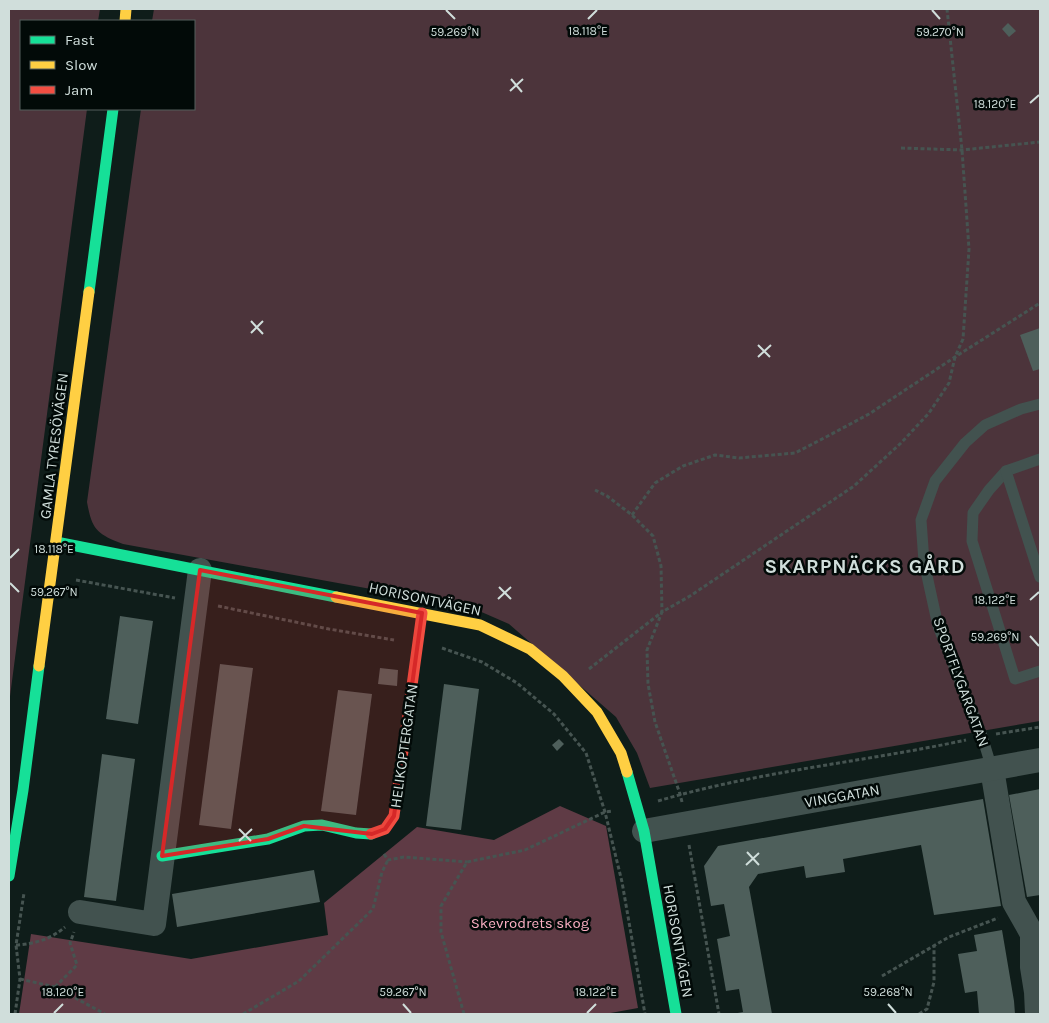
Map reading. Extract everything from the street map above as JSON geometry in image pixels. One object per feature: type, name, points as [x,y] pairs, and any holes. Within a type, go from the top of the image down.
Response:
[{"type":"street","name":"GAMLA TYRESÖVÄGEN","points":[[9,876],[16,789],[56,542],[113,110]]},
{"type":"street","name":"HORISONTVÄGEN","points":[[56,542],[480,625],[530,649],[570,684],[597,712],[621,753],[644,831],[676,1014]]},
{"type":"street","points":[[80,912],[154,924],[200,570]]},
{"type":"street","name":"HELIKOPTERGATAN","points":[[372,834],[385,829],[394,816],[422,613]]},
{"type":"street","name":"VINGGATAN","points":[[644,831],[1040,760]]},
{"type":"street","name":"SPORTFLYGARGATAN","points":[[992,769],[1014,902],[1032,934],[1032,967],[1037,1014]]},
{"type":"street","points":[[162,856],[268,839],[304,826],[322,825],[356,833],[372,834]]},
{"type":"lane","name":"SPORTFLYGARGATAN","points":[[992,769],[982,736],[938,626],[924,562],[921,520],[936,481],[965,442],[985,425],[1021,409],[1040,404]]},
{"type":"lane","points":[[1040,459],[1006,471],[989,490],[973,513],[972,541],[1015,679],[1040,671]]},
{"type":"lane","points":[[1006,471],[1040,577]]},
{"type":"path","points":[[570,684],[662,612],[690,596],[854,486],[929,413],[949,383],[955,357],[962,339],[969,249],[962,150],[947,9]]},
{"type":"path","points":[[901,148],[962,150],[1040,142]]},
{"type":"path","points":[[632,515],[655,483],[683,466],[715,455],[740,458],[796,452],[869,414],[1040,303]]},
{"type":"path","points":[[595,490],[607,496],[632,515],[653,536],[661,566],[662,612],[647,650],[648,684],[655,722],[680,794],[719,1014]]},
{"type":"path","points":[[388,860],[404,857],[467,862],[525,850],[605,812],[637,807],[680,794],[791,770],[1040,727]]},
{"type":"path","points":[[372,834],[388,860]]},
{"type":"path","points":[[243,1014],[299,981],[373,909],[382,872],[388,860]]},
{"type":"path","points":[[464,1014],[441,932],[441,906],[467,862]]},
{"type":"path","points":[[882,976],[949,937],[1000,918],[1014,902]]},
{"type":"path","points":[[16,945],[30,944],[55,936],[80,912]]},
{"type":"path","points":[[55,987],[77,965],[70,943],[80,912]]},
{"type":"path","points":[[919,1014],[927,1009],[934,982],[934,946]]},
{"type":"path","points":[[20,979],[55,987],[105,1014]]},
{"type":"highlighted area","points":[[200,570],[422,613],[394,816],[385,829],[372,834],[304,826],[268,839],[162,856]]},
{"type":"shaded area","points":[[9,9],[100,9],[98,20],[20,20],[20,110],[87,110],[9,704]]},
{"type":"shaded area","points":[[154,9],[1040,9],[1040,721],[650,788],[637,753],[616,717],[509,624],[470,607],[123,544],[102,534],[97,530],[91,519],[87,502],[141,110],[195,110],[195,20],[152,20]]},
{"type":"green space","name":"Skevrodrets skog","points":[[560,806],[606,826],[638,1008],[605,1014],[19,1014],[31,934],[191,959],[328,935],[324,903],[417,827],[494,840]]},
{"type":"building","points":[[1008,23],[1016,31],[1009,37],[1002,29]]},
{"type":"building","points":[[1040,328],[1040,369],[1033,371],[1020,335]]},
{"type":"building","points":[[120,616],[153,621],[138,724],[106,719]]},
{"type":"building","points":[[220,664],[253,668],[231,829],[199,825]]},
{"type":"building","points":[[380,668],[398,670],[397,686],[378,684]]},
{"type":"building","points":[[444,684],[479,689],[461,830],[426,826]]},
{"type":"building","points":[[338,690],[372,694],[356,815],[321,811]]},
{"type":"building","points":[[559,739],[564,744],[557,751],[552,745]]},
{"type":"building","points":[[102,754],[135,759],[116,901],[84,897]]},
{"type":"building","points":[[1040,789],[1040,895],[1027,897],[1009,795]]},
{"type":"building","points":[[983,799],[1001,906],[934,915],[921,845],[843,859],[845,872],[806,878],[804,866],[758,874],[749,887],[772,1014],[732,1014],[743,1012],[739,989],[726,991],[717,939],[730,936],[724,904],[711,906],[704,866],[718,846]]},
{"type":"building","points":[[314,870],[320,902],[177,927],[172,894]]},
{"type":"building","points":[[1002,930],[1015,1014],[979,1014],[977,991],[965,993],[958,954],[977,951],[974,935]]},
{"type":"traffic: fast","points":[[89,292],[113,110]]},
{"type":"traffic: fast","points":[[56,542],[336,597]]},
{"type":"traffic: fast","points":[[9,876],[23,790],[39,666]]},
{"type":"traffic: fast","points":[[627,772],[644,831],[676,1014]]},
{"type":"traffic: fast","points":[[162,856],[268,839],[304,826],[322,825],[356,833],[371,834]]},
{"type":"traffic: slow","points":[[125,20],[126,9]]},
{"type":"traffic: slow","points":[[39,666],[89,292]]},
{"type":"traffic: slow","points":[[336,597],[480,625],[530,649],[563,676],[597,712],[621,753],[627,772]]},
{"type":"traffic: jam","points":[[371,834],[385,829],[394,816],[422,613]]},
{"type":"district","name":"SKARPNÄCKS GÅRD","points":[[865,566]]}]
